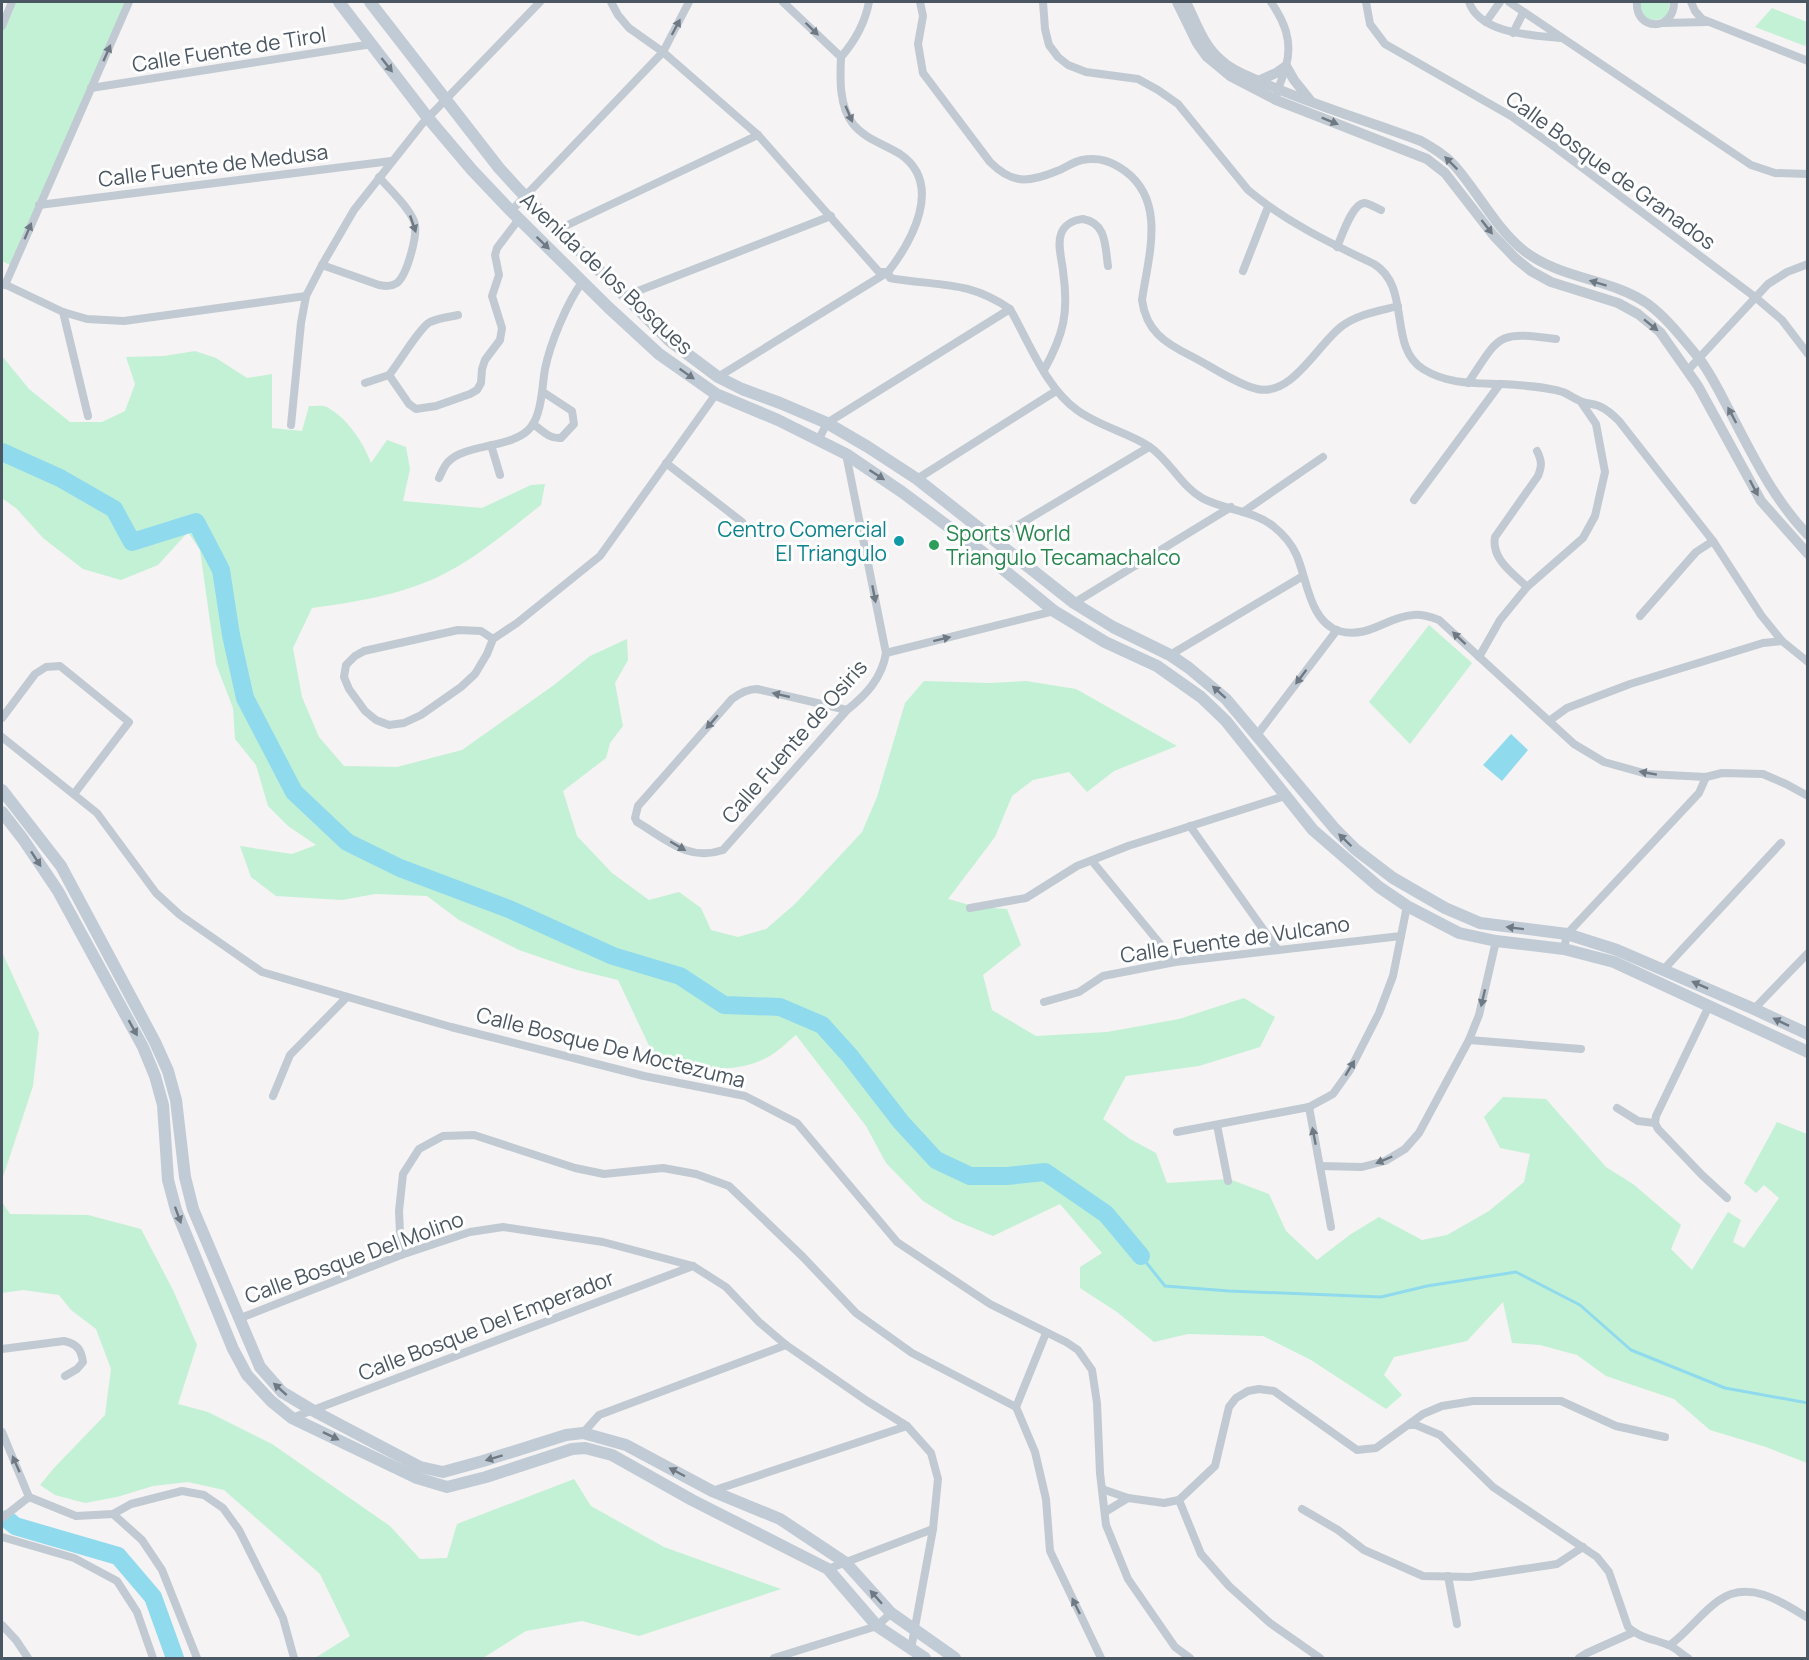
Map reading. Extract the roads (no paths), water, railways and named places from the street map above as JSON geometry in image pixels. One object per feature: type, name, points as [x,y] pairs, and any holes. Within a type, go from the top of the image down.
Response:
[{"type":"main road","name":"Avenida de los Bosques","points":[[339,2],[428,118],[472,170],[515,215],[659,354],[716,394],[819,439],[846,454],[981,550],[1054,611],[1105,642],[1157,666],[1202,697],[1226,721],[1313,830],[1379,887],[1407,906],[1459,933],[1496,941],[1564,949],[1614,962],[1808,1052]]},
{"type":"main road","name":"Avenida de los Bosques","points":[[370,2],[470,134],[524,196],[670,341],[718,377],[827,423],[917,479],[1074,603],[1113,627],[1170,655],[1205,680],[1226,699],[1335,829],[1355,849],[1393,878],[1445,908],[1472,920],[1497,926],[1567,934],[1593,941],[1664,969],[1808,1034]]},
{"type":"main road","points":[[2,790],[61,866],[155,1042],[168,1071],[176,1100],[185,1177],[193,1209],[260,1367],[282,1392],[420,1467],[442,1472],[566,1435],[583,1433],[626,1445],[712,1491],[780,1519],[846,1563],[891,1614],[955,1659]]},
{"type":"main road","points":[[2,812],[58,891],[143,1047],[155,1076],[163,1105],[168,1180],[176,1210],[233,1349],[247,1375],[271,1401],[292,1418],[417,1478],[447,1487],[572,1449],[585,1448],[612,1455],[692,1500],[828,1569],[877,1626],[925,1659]]},
{"type":"street","points":[[2,26],[12,2]]},
{"type":"street","points":[[129,2],[3,284],[63,312],[87,319],[124,321],[306,296]]},
{"type":"street","points":[[291,425],[301,323],[306,296],[354,210],[391,161],[428,118],[540,2]]},
{"type":"street","points":[[611,2],[629,28],[663,52],[758,135],[875,268],[879,272],[888,272]]},
{"type":"street","points":[[389,375],[409,404],[416,409],[436,406],[477,390],[482,383],[482,369],[485,360],[500,340],[502,328],[492,296],[499,275],[496,248],[524,196],[663,52],[690,2]]},
{"type":"street","points":[[783,2],[841,57]]},
{"type":"street","points":[[718,377],[888,272],[914,230],[921,207],[921,184],[915,170],[904,158],[863,134],[849,118],[841,91],[841,57],[856,37],[869,2]]},
{"type":"street","points":[[920,2],[923,16],[918,44],[923,73],[990,162],[1002,174],[1018,180],[1036,178],[1079,160],[1098,158],[1115,164],[1132,176],[1145,194],[1151,210],[1152,233],[1142,300],[1143,309],[1150,327],[1165,342],[1251,388],[1268,390],[1289,381],[1342,326],[1356,318],[1398,306]]},
{"type":"street","points":[[1043,2],[1049,45],[1068,65],[1086,72],[1138,79],[1158,90],[1178,104],[1248,190],[1268,207],[1289,221],[1383,270],[1394,289],[1407,350],[1420,367],[1440,378],[1563,393],[1581,402],[1600,406],[1619,421],[1713,541],[1761,615],[1782,641],[1808,662]]},
{"type":"street","points":[[1177,2],[1197,43],[1207,57],[1230,76],[1427,159],[1445,173],[1494,236],[1531,271],[1551,282],[1618,303],[1638,314],[1660,332],[1712,408],[1761,501],[1808,554]]},
{"type":"street","points":[[1186,2],[1202,35],[1221,61],[1258,81],[1277,95],[1312,102],[1421,141],[1437,150],[1453,164],[1502,228],[1522,249],[1556,270],[1616,289],[1647,303],[1671,325],[1699,359],[1775,494],[1796,523],[1808,535]]},
{"type":"street","points":[[1270,2],[1280,16],[1289,48],[1277,95]]},
{"type":"street","name":"Calle Bosque de Granados","points":[[1366,2],[1370,24],[1384,44],[1535,133],[1755,297],[1782,320],[1808,354]]},
{"type":"street","points":[[1469,2],[1472,11],[1486,22],[1513,33],[1564,39]]},
{"type":"street","points":[[1486,22],[1500,2]]},
{"type":"street","points":[[1509,2],[1751,165],[1775,173],[1808,174]]},
{"type":"street","points":[[1637,2],[1636,9],[1646,22],[1654,24],[1707,22]]},
{"type":"street","points":[[1663,23],[1674,11],[1674,2],[1682,2]]},
{"type":"street","points":[[1691,2],[1698,16],[1707,22],[1808,61]]},
{"type":"street","points":[[1513,33],[1523,13]]},
{"type":"street","name":"Calle Fuente de Tirol","points":[[91,88],[372,44]]},
{"type":"street","points":[[1258,81],[1276,74],[1286,66]]},
{"type":"street","points":[[1286,66],[1302,92],[1312,102]]},
{"type":"street","points":[[559,229],[758,135]]},
{"type":"street","name":"Calle Fuente de Medusa","points":[[39,205],[391,161]]},
{"type":"street","points":[[322,265],[379,285],[396,284],[402,277],[415,241],[417,232],[415,222],[379,177]]},
{"type":"street","points":[[1337,246],[1353,210],[1358,205],[1367,203],[1381,210]]},
{"type":"street","points":[[1243,272],[1268,207]]},
{"type":"street","points":[[625,296],[831,216]]},
{"type":"street","points":[[1044,370],[1057,347],[1063,327],[1066,303],[1059,241],[1067,225],[1083,219],[1097,225],[1103,234],[1108,266]]},
{"type":"street","points":[[1688,370],[1768,284],[1787,272],[1808,264]]},
{"type":"street","points":[[888,272],[890,278],[953,285],[975,290],[1010,309],[1056,391],[1077,410],[1104,426],[1149,447],[1167,460],[1192,492],[1204,499],[1232,507],[1271,525],[1286,537],[1296,555],[1312,603],[1325,622],[1337,630],[1356,633],[1372,630],[1411,615],[1424,615],[1439,620],[1574,744],[1604,762],[1647,774],[1706,777],[1722,773],[1763,774],[1808,796]]},
{"type":"street","points":[[439,478],[446,463],[454,456],[517,437],[533,424],[543,392],[549,354],[571,300],[583,281]]},
{"type":"street","points":[[819,439],[827,423],[1010,309]]},
{"type":"street","points":[[63,312],[88,416]]},
{"type":"street","points":[[365,383],[389,375],[428,323],[458,315]]},
{"type":"street","points":[[1468,383],[1499,340],[1510,335],[1522,334],[1556,339]]},
{"type":"street","points":[[1414,500],[1500,384]]},
{"type":"street","points":[[917,479],[1056,391]]},
{"type":"street","points":[[533,424],[551,438],[561,438],[574,424],[572,411],[543,392]]},
{"type":"street","points":[[493,639],[482,631],[458,630],[364,651],[346,665],[344,677],[364,711],[376,720],[389,725],[404,723],[443,700],[475,674],[493,639],[526,616],[600,556],[716,394]]},
{"type":"street","points":[[1479,657],[1500,621],[1527,587],[1583,538],[1595,516],[1605,472],[1596,424],[1581,402]]},
{"type":"street","points":[[491,445],[500,475]]},
{"type":"street","points":[[995,539],[1149,447]]},
{"type":"street","points":[[1527,587],[1502,562],[1493,546],[1495,537],[1538,476],[1541,460],[1537,451]]},
{"type":"street","name":"Calle Fuente de Osiris","points":[[846,454],[886,653],[884,666],[860,700],[847,710],[723,850],[703,855],[690,853],[637,822],[634,818],[638,806],[732,699],[748,689],[757,689],[847,710]]},
{"type":"street","points":[[1243,512],[1323,457]]},
{"type":"street","points":[[666,463],[742,522]]},
{"type":"street","points":[[1074,603],[1232,507]]},
{"type":"street","points":[[1640,616],[1696,552],[1713,541]]},
{"type":"street","points":[[1170,655],[1302,576]]},
{"type":"street","points":[[886,653],[1054,611]]},
{"type":"street","points":[[1257,735],[1337,630]]},
{"type":"street","points":[[1549,721],[1567,708],[1630,684],[1763,643],[1782,641]]},
{"type":"street","points":[[2,718],[35,674],[46,667],[60,666],[129,722],[74,795]]},
{"type":"street","name":"Calle Bosque De Moctezuma","points":[[2,737],[97,813],[156,893],[189,923],[262,972],[451,1027],[644,1076],[745,1096],[796,1123],[897,1242],[990,1304],[1078,1350],[1092,1370],[1097,1403],[1106,1525],[1128,1579],[1175,1647],[1190,1659]]},
{"type":"street","points":[[1564,949],[1567,934],[1699,793],[1706,777]]},
{"type":"street","points":[[970,908],[1026,898],[1077,866],[1128,846],[1285,796]]},
{"type":"street","points":[[1190,826],[1278,950]]},
{"type":"street","points":[[1664,969],[1781,843]]},
{"type":"street","points":[[1092,861],[1175,962]]},
{"type":"street","points":[[1177,1132],[1309,1107],[1332,1094],[1350,1070],[1379,1013],[1394,976],[1407,906]]},
{"type":"street","name":"Calle Fuente de Vulcano","points":[[1044,1002],[1079,992],[1103,976],[1175,962],[1401,936]]},
{"type":"street","points":[[1320,1166],[1362,1167],[1385,1161],[1405,1149],[1419,1133],[1469,1040],[1479,1015],[1496,941]]},
{"type":"street","points":[[1754,1009],[1808,953]]},
{"type":"street","points":[[273,1096],[290,1055],[347,997]]},
{"type":"street","points":[[1655,1124],[1656,1116],[1709,1006]]},
{"type":"street","points":[[1469,1040],[1581,1049]]},
{"type":"street","points":[[1309,1107],[1331,1227]]},
{"type":"street","points":[[1617,1108],[1638,1120],[1655,1124],[1701,1175],[1726,1198]]},
{"type":"street","points":[[1217,1125],[1228,1181]]},
{"type":"street","points":[[401,1255],[399,1210],[403,1174],[419,1149],[443,1136],[474,1135],[575,1168],[604,1174],[663,1168],[696,1174],[729,1186],[803,1257],[856,1313],[912,1353],[1016,1407],[1035,1452],[1046,1499],[1050,1551],[1101,1659]]},
{"type":"street","name":"Calle Bosque Del Molino","points":[[238,1319],[401,1255],[470,1232],[503,1227],[603,1242],[693,1266],[726,1287],[759,1322],[786,1345],[907,1426],[932,1453],[938,1479],[933,1529],[911,1649]]},
{"type":"street","name":"Calle Bosque Del Emperador","points":[[292,1418],[693,1266]]},
{"type":"street","points":[[1016,1407],[1046,1333]]},
{"type":"street","points":[[2,1349],[64,1341],[74,1344],[81,1351],[83,1362],[66,1376]]},
{"type":"street","points":[[583,1433],[599,1415],[786,1345]]},
{"type":"street","points":[[1102,1489],[1128,1498],[1164,1503],[1179,1500],[1215,1466],[1228,1407],[1236,1398],[1248,1391],[1259,1389],[1274,1391],[1357,1450],[1376,1448],[1423,1414],[1442,1406],[1473,1401],[1561,1401],[1616,1426],[1665,1437]]},
{"type":"street","points":[[1409,1425],[1416,1425],[1440,1435],[1493,1487],[1597,1557],[1609,1572],[1628,1627],[1634,1632],[1670,1645],[1688,1659]]},
{"type":"street","points":[[712,1491],[907,1426]]},
{"type":"street","points":[[2,1432],[29,1497],[76,1516],[113,1514],[131,1504],[182,1491],[204,1495],[223,1508],[239,1530],[283,1618],[294,1659]]},
{"type":"street","points":[[2,1518],[29,1497]]},
{"type":"street","points":[[1105,1512],[1128,1498]]},
{"type":"street","points":[[1179,1500],[1201,1554],[1222,1578],[1270,1623],[1320,1659]]},
{"type":"street","points":[[1302,1509],[1338,1530],[1364,1550],[1423,1576],[1470,1577],[1557,1564],[1583,1547]]},
{"type":"street","points":[[113,1514],[142,1540],[162,1570],[194,1646],[197,1659]]},
{"type":"street","points":[[828,1569],[933,1529]]},
{"type":"street","points":[[2,1537],[74,1558],[117,1581],[137,1612],[153,1659]]},
{"type":"street","points":[[1448,1576],[1456,1624]]},
{"type":"street","points":[[1670,1645],[1685,1634],[1718,1601],[1737,1591],[1760,1592],[1808,1618]]},
{"type":"street","points":[[774,1659],[877,1626],[891,1614]]},
{"type":"street","points":[[2,1625],[16,1640],[28,1659]]},
{"type":"street","points":[[1579,1659],[1587,1653],[1634,1632]]},
{"type":"water","points":[[1511,734],[1528,750],[1502,781],[1483,765]]},
{"type":"waterway","points":[[2,452],[60,478],[114,509],[132,542],[196,522],[221,570],[231,635],[245,698],[294,792],[347,842],[400,868],[509,909],[613,956],[680,976],[724,1005],[780,1007],[822,1025],[850,1056],[901,1122],[936,1160],[970,1176],[1007,1176],[1045,1172],[1106,1214],[1141,1256]]},
{"type":"waterway","points":[[1141,1256],[1165,1286],[1229,1291],[1381,1297],[1427,1286],[1516,1272],[1580,1305],[1631,1350],[1725,1388],[1808,1403]]},
{"type":"waterway","points":[[7,1519],[15,1526],[118,1556],[153,1597],[175,1658]]},
{"type":"place","name":"Centro Comercial El Triangulo","points":[[899,541]]},
{"type":"place","name":"Sports World Triangulo Tecamachalco","points":[[934,545]]}]
